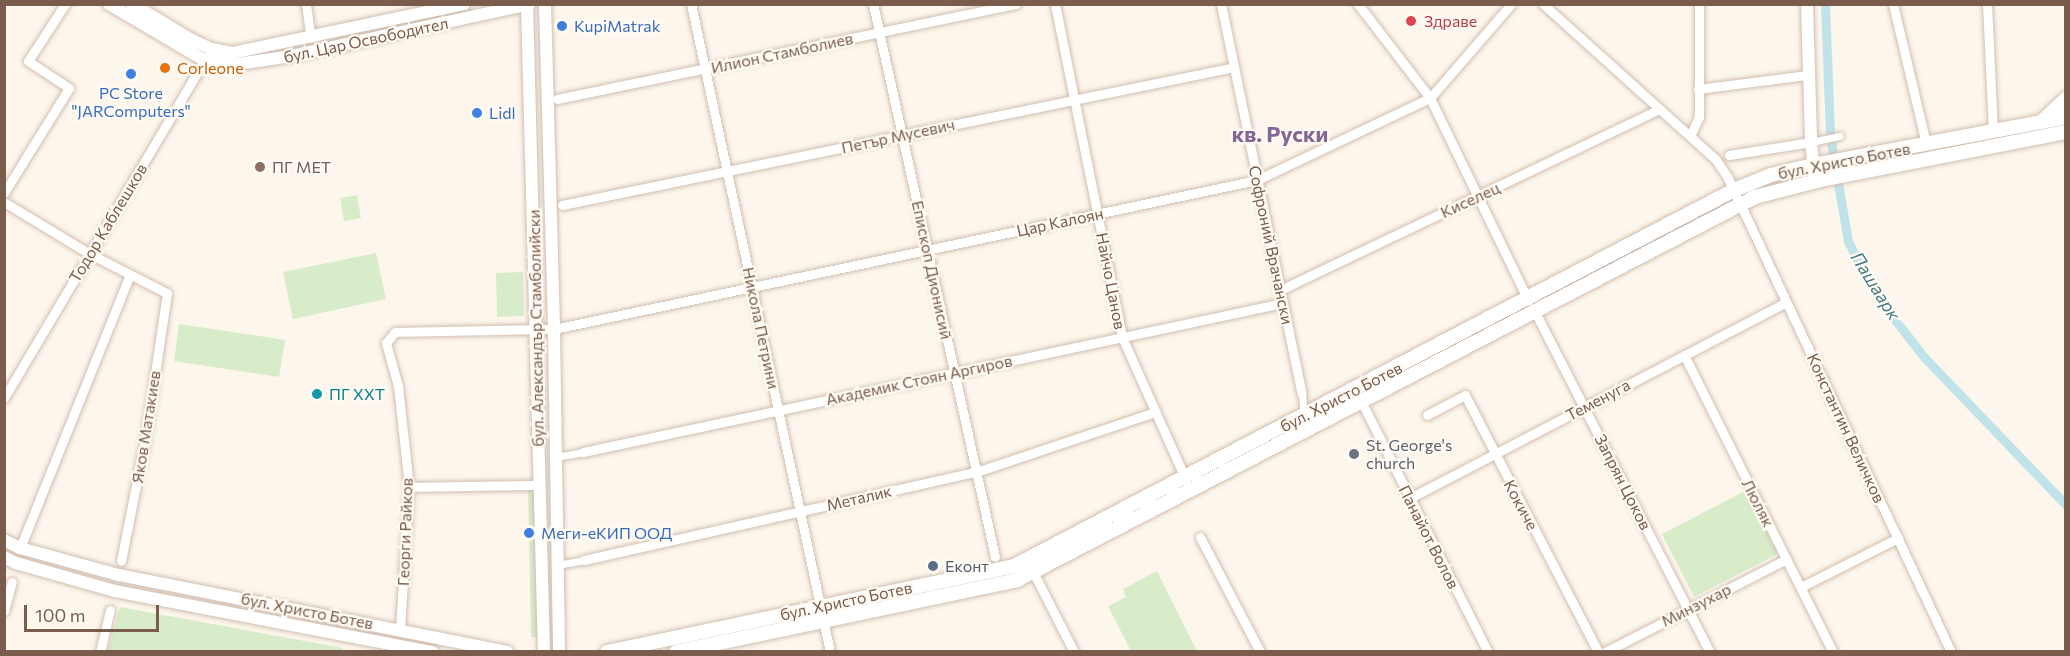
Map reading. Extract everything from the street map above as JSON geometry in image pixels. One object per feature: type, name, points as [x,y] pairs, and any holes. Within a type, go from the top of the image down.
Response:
[{"type":"main road","points":[[2066,99],[2043,129],[2066,140]]},
{"type":"main road","name":"бул. Христо Ботев","points":[[676,651],[823,623],[1000,585],[1034,573],[1191,491],[1358,396],[1532,306],[1771,191],[2043,129],[2066,117]]},
{"type":"main road","name":"бул. Христо Ботев","points":[[1532,306],[1734,190],[1771,175],[1815,164],[1993,131],[2043,129],[2066,132]]},
{"type":"main road","name":"бул. Христо Ботев","points":[[607,651],[819,606],[996,563],[1027,560],[1304,416],[1358,396]]},
{"type":"street","points":[[4,193],[69,88],[28,61],[65,4]]},
{"type":"street","points":[[109,4],[204,60]]},
{"type":"street","points":[[132,4],[211,49]]},
{"type":"street","points":[[306,4],[311,38]]},
{"type":"street","name":"бул. Цар Освободител","points":[[211,49],[241,53],[464,4]]},
{"type":"street","name":"бул. Александър Стамболийски","points":[[545,4],[553,100],[557,206],[554,329],[559,651]]},
{"type":"street","name":"Никола Петрини","points":[[691,4],[830,651]]},
{"type":"street","name":"Епископ Дионисий","points":[[873,4],[996,563]]},
{"type":"street","name":"Илион Стамболиев","points":[[553,100],[1016,4]]},
{"type":"street","name":"Найчо Цанов","points":[[1054,4],[1076,99],[1122,337],[1191,491]]},
{"type":"street","name":"Софроний Врачански","points":[[1221,4],[1302,394],[1304,416]]},
{"type":"street","name":"Запрян Цоков","points":[[1358,4],[1430,98],[1476,196],[1710,651]]},
{"type":"street","name":"Цар Калоян","points":[[537,329],[554,329],[1257,180],[1430,98],[1511,4]]},
{"type":"street","points":[[1543,4],[1716,160],[1734,190]]},
{"type":"street","points":[[1690,135],[1699,117],[1699,4]]},
{"type":"street","points":[[1808,4],[1808,75],[1818,180]]},
{"type":"street","points":[[1893,4],[1926,144]]},
{"type":"street","points":[[1987,4],[1993,131]]},
{"type":"street","name":"бул. Цар Освободител","points":[[204,60],[244,65],[528,5]]},
{"type":"street","name":"бул. Александър Стамболийски","points":[[528,5],[544,651]]},
{"type":"street","name":"Тодор Каблешков","points":[[4,398],[211,49]]},
{"type":"street","name":"Петър Мусевич","points":[[557,206],[1234,66]]},
{"type":"street","points":[[1698,89],[1808,75]]},
{"type":"street","name":"Киселец","points":[[1280,290],[1659,109]]},
{"type":"street","points":[[1716,160],[1729,155],[1838,137]]},
{"type":"street","name":"Константин Величков","points":[[1734,190],[1951,651]]},
{"type":"street","points":[[4,202],[90,254],[130,275],[20,548]]},
{"type":"street","name":"Яков Матакиев","points":[[122,561],[145,440],[166,293],[130,275]]},
{"type":"street","name":"Теменуга","points":[[1410,498],[1786,302]]},
{"type":"street","name":"Академик Стоян Аргиров","points":[[556,457],[1283,303]]},
{"type":"street","name":"Георги Райков","points":[[400,629],[409,487],[398,386],[386,343],[389,336],[395,332],[537,329]]},
{"type":"street","name":"Люляк","points":[[1684,355],[1833,651]]},
{"type":"street","name":"Кокиче","points":[[1427,415],[1465,395],[1598,651]]},
{"type":"street","name":"Панайот Волов","points":[[1358,396],[1488,651]]},
{"type":"street","name":"Металик","points":[[557,565],[976,471],[1155,412]]},
{"type":"street","points":[[409,487],[540,485]]},
{"type":"street","points":[[1200,537],[1260,651]]},
{"type":"street","points":[[1801,587],[1898,538]]},
{"type":"street","name":"бул. Христо Ботев","points":[[4,540],[20,548],[118,575],[507,651]]},
{"type":"street","name":"бул. Христо Ботев","points":[[4,557],[16,563],[115,591],[433,651]]},
{"type":"street","name":"Минзухар","points":[[1605,651],[1787,559]]},
{"type":"street","points":[[1027,560],[1074,651]]},
{"type":"street","points":[[4,611],[12,582]]},
{"type":"street","points":[[100,651],[110,610]]},
{"type":"green space","points":[[357,195],[361,218],[344,221],[340,198]]},
{"type":"green space","points":[[376,253],[386,299],[293,319],[283,272]]},
{"type":"green space","points":[[523,272],[524,316],[497,317],[496,273]]},
{"type":"green space","points":[[179,324],[285,340],[279,377],[174,361]]},
{"type":"green space","points":[[528,485],[540,485],[543,637],[531,637]]},
{"type":"green space","points":[[1747,490],[1779,553],[1694,597],[1662,534]]},
{"type":"green space","points":[[1157,571],[1197,651],[1131,651],[1108,606],[1126,597],[1123,589]]},
{"type":"green space","points":[[120,607],[343,648],[343,651],[108,651]]},
{"type":"waterway","name":"Пашаарк","points":[[1825,4],[1830,136],[1848,241],[1881,302],[1924,357],[2066,505]]},
{"type":"place","name":"Здраве","points":[[1411,21]]},
{"type":"place","name":"KupiMatrak","points":[[562,26]]},
{"type":"place","name":"Corleone","points":[[165,68]]},
{"type":"place","name":"PC Store \"JARComputers\"","points":[[131,74]]},
{"type":"place","name":"Lidl","points":[[477,113]]},
{"type":"place","name":"ПГ МЕТ","points":[[260,167]]},
{"type":"place","name":"ПГ ХХТ","points":[[317,394]]},
{"type":"place","name":"St. George's church","points":[[1354,454]]},
{"type":"place","name":"Меги-еКИП ООД","points":[[529,533]]},
{"type":"place","name":"Еконт","points":[[933,566]]},
{"type":"district","name":"кв. Руски","points":[[1280,134]]}]
